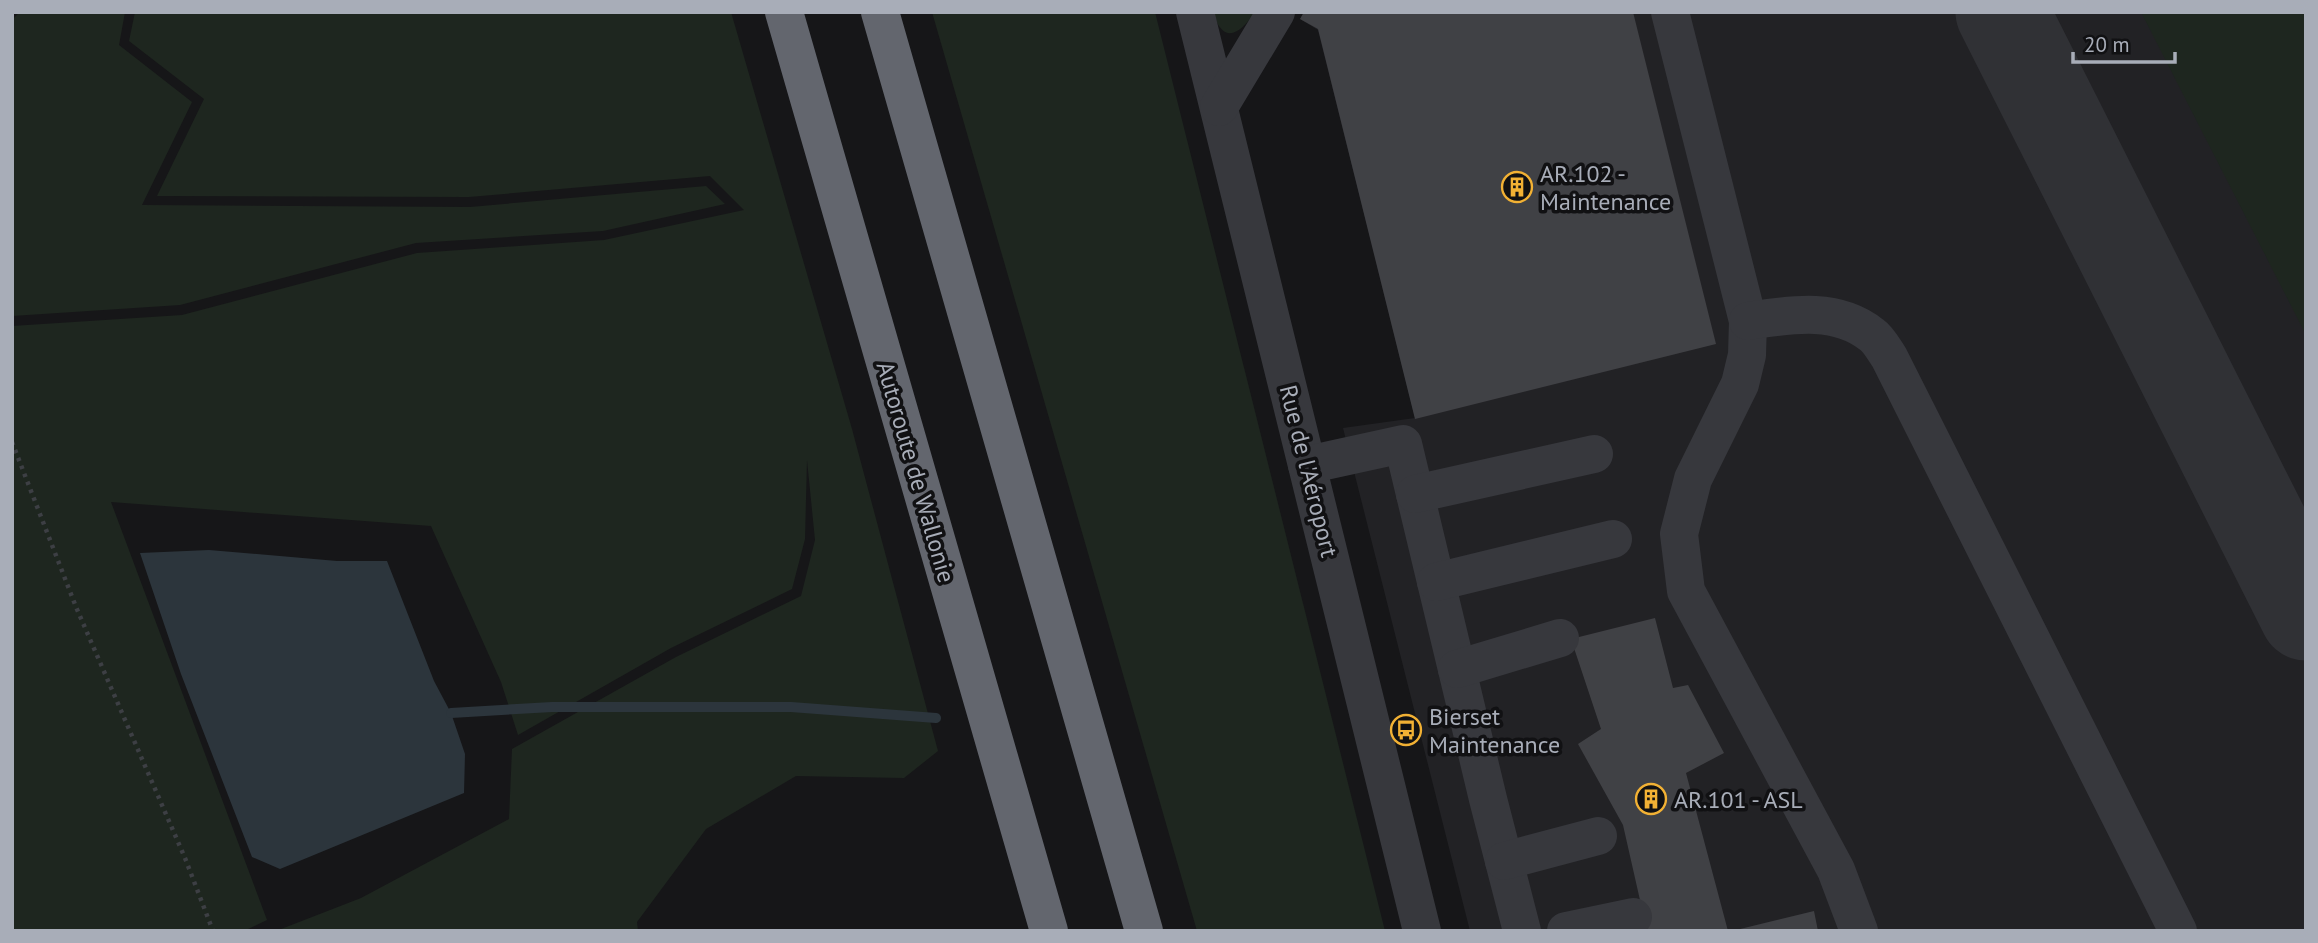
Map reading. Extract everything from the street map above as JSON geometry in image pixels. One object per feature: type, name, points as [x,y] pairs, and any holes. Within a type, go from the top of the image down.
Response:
[{"type":"highway","name":"Autoroute de Wallonie","points":[[784,12],[1049,931]]},
{"type":"highway","points":[[880,12],[1144,931]]},
{"type":"street","name":"Rue de l'Aéroport","points":[[1195,12],[1422,931]]},
{"type":"street","points":[[1219,107],[1276,12]]},
{"type":"street","points":[[1670,12],[1748,321],[1747,355],[1740,384],[1693,479],[1679,534],[1686,591],[1836,870],[1859,931]]},
{"type":"street","points":[[1748,321],[1792,315],[1833,316],[1874,336],[1889,357],[2178,931]]},
{"type":"street","points":[[1307,465],[1403,444],[1522,931]]},
{"type":"street","points":[[1415,494],[1594,454]]},
{"type":"street","points":[[1436,582],[1614,539]]},
{"type":"street","points":[[1457,669],[1560,638]]},
{"type":"street","points":[[1504,861],[1598,836]]},
{"type":"street","points":[[1566,931],[1633,917]]},
{"type":"path","points":[[12,442],[76,607],[185,858],[213,931]]},
{"type":"shaded area","points":[[20,12],[125,12],[119,45],[192,102],[142,205],[470,207],[706,186],[725,204],[603,231],[416,243],[180,305],[12,316],[12,20]]},
{"type":"shaded area","points":[[135,12],[731,12],[852,429],[938,751],[904,778],[796,776],[706,829],[637,922],[638,931],[276,931],[361,898],[509,819],[512,749],[676,657],[801,596],[815,540],[807,460],[805,539],[792,589],[671,648],[518,735],[501,682],[431,526],[111,502],[267,920],[244,931],[12,931],[12,326],[182,315],[417,253],[604,240],[744,210],[710,176],[469,197],[157,196],[204,99],[129,41]]},
{"type":"shaded area","points":[[932,12],[1155,12],[1385,931],[1197,931]]},
{"type":"shaded area","points":[[1213,12],[1255,12],[1238,31],[1227,33],[1217,23]]},
{"type":"shaded area","points":[[1304,12],[2306,12],[2306,931],[1470,931],[1343,428],[1415,418],[1318,30],[1300,19]]},
{"type":"shaded area","points":[[2141,12],[2306,12],[2306,335]]},
{"type":"shaded area","points":[[209,550],[337,561],[387,561],[434,681],[451,713],[465,754],[464,793],[280,869],[252,857],[181,674],[140,553]]},
{"type":"building","name":"AR.102 - Maintenance","points":[[1304,12],[1633,12],[1716,344],[1415,419],[1318,29],[1300,19]]},
{"type":"building","name":"AR.101 - ASL","points":[[1655,618],[1673,688],[1688,685],[1724,753],[1686,773],[1728,931],[1647,931],[1623,825],[1578,744],[1601,729],[1571,639]]},
{"type":"building","points":[[1814,911],[1818,931],[1736,931],[1736,930]]},
{"type":"waterway","points":[[451,713],[552,707],[791,707],[936,718]]},
{"type":"taxiway","points":[[2002,12],[2306,614]]},
{"type":"place","name":"AR.102 - Maintenance","points":[[1517,187]]},
{"type":"place","name":"Bierset Maintenance","points":[[1406,730]]},
{"type":"place","name":"AR.101 - ASL","points":[[1651,799]]}]
